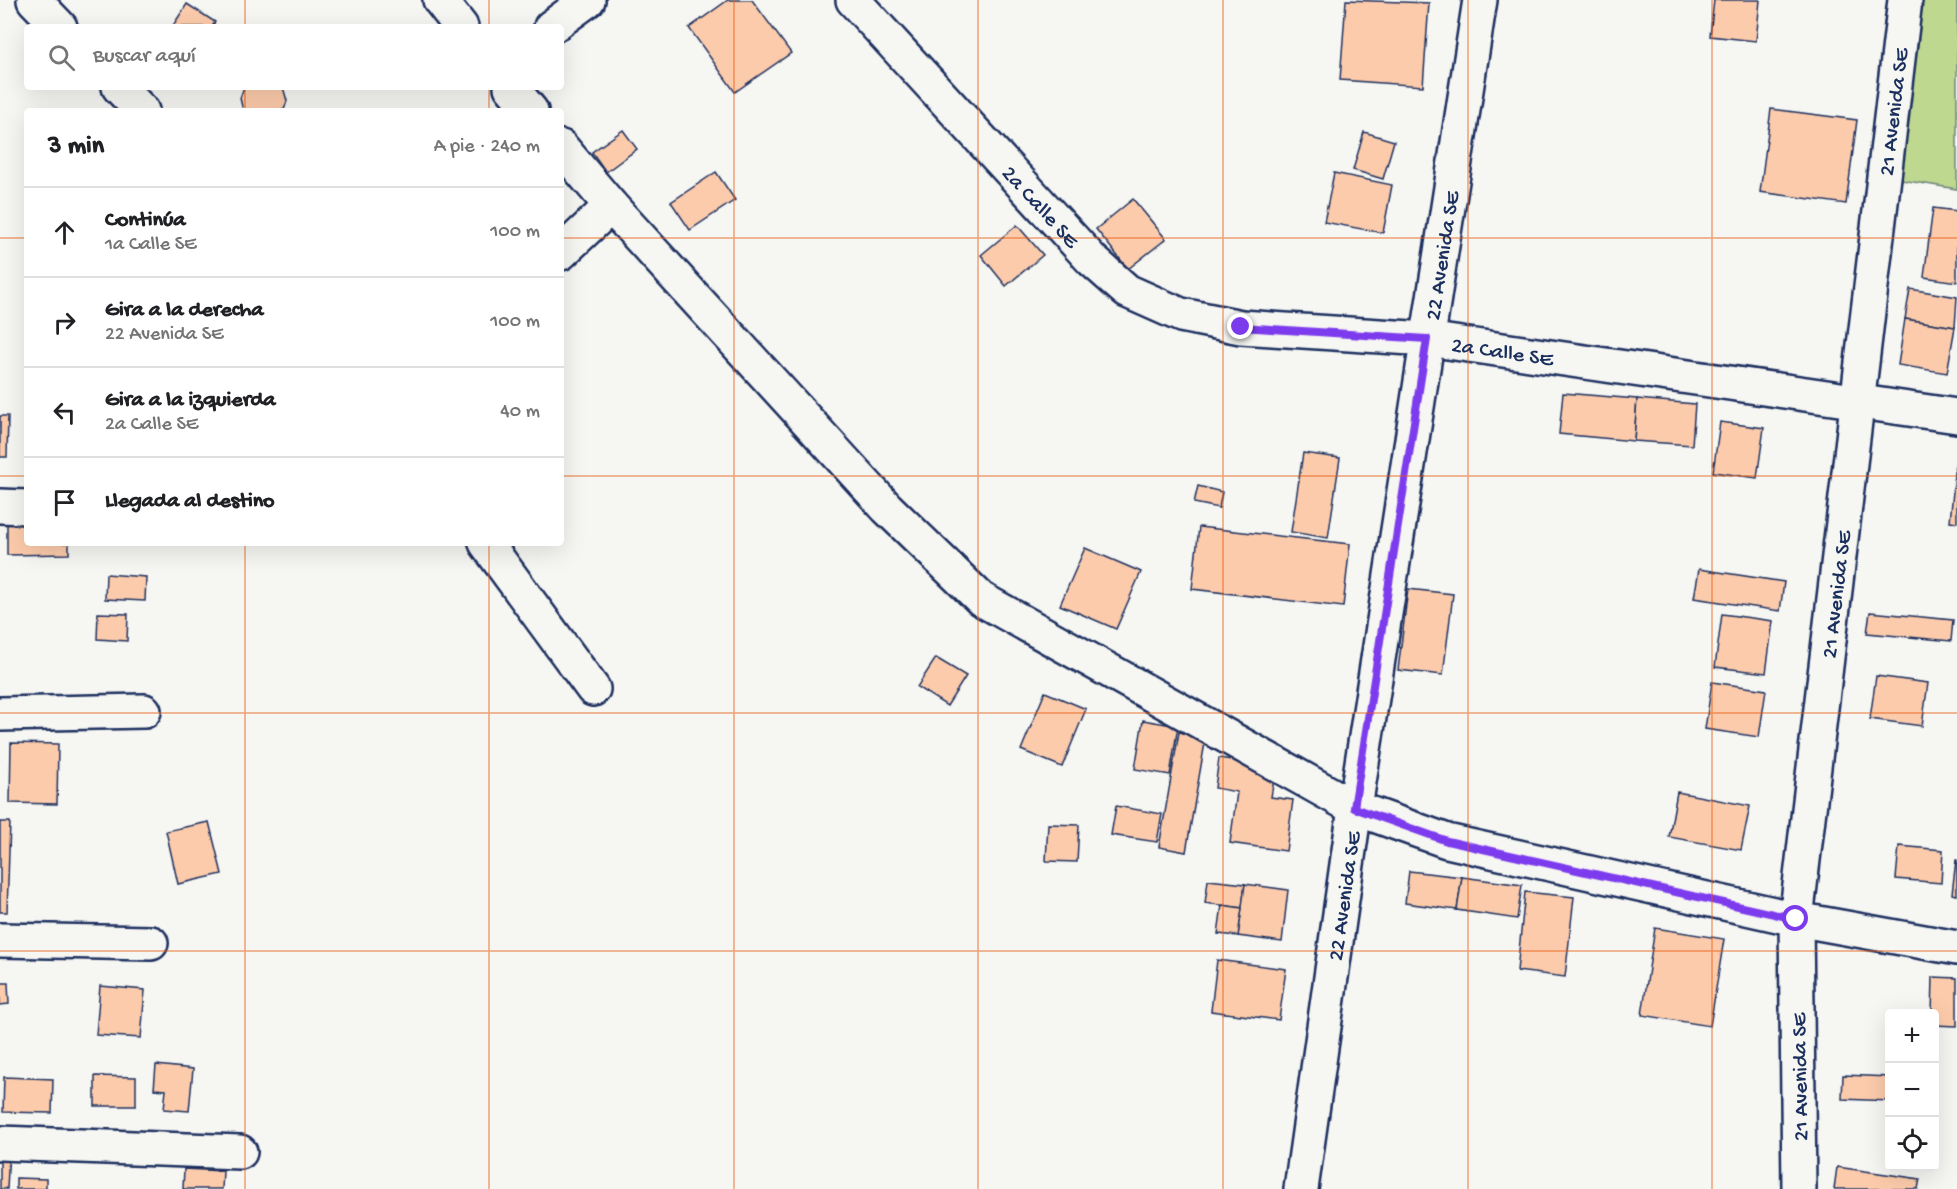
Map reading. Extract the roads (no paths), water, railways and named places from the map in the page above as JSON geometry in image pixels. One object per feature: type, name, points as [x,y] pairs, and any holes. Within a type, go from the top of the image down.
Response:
[{"type":"street","points":[[34,0],[57,24]]},
{"type":"street","points":[[440,0],[459,24]]},
{"type":"street","points":[[555,24],[588,0]]},
{"type":"street","name":"2a Calle SE","points":[[853,0],[1084,251],[1127,291],[1181,315],[1241,327],[1427,339],[1957,416]]},
{"type":"street","name":"22 Avenida SE","points":[[1301,1189],[1354,808],[1480,0]]},
{"type":"street","name":"21 Avenida SE","points":[[1799,1189],[1796,919],[1905,0]]},
{"type":"street","points":[[122,90],[139,108]]},
{"type":"street","points":[[513,90],[528,108]]},
{"type":"street","points":[[564,151],[611,206],[886,508],[981,598],[1354,808],[1447,841],[1796,919],[1957,948]]},
{"type":"street","points":[[564,250],[611,206]]},
{"type":"street","points":[[0,506],[24,507]]},
{"type":"street","points":[[488,546],[593,688]]},
{"type":"street","points":[[0,714],[144,711]]},
{"type":"street","points":[[0,940],[151,944]]},
{"type":"street","points":[[0,1143],[240,1152]]}]
